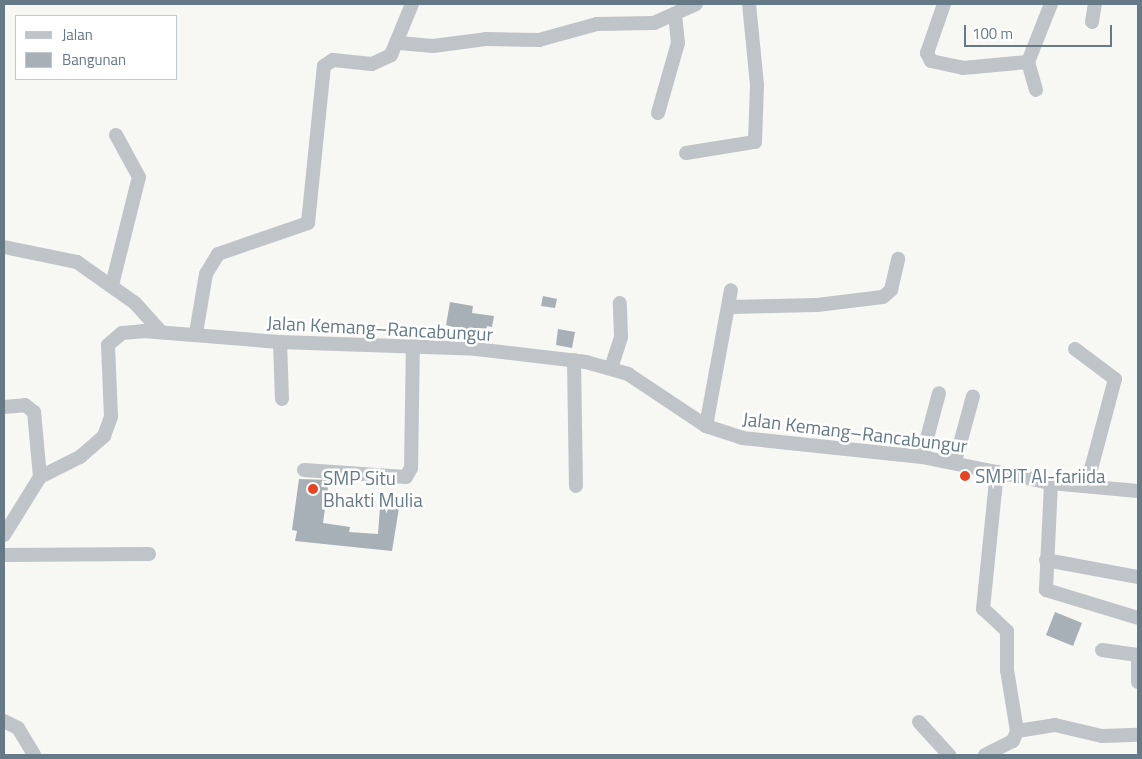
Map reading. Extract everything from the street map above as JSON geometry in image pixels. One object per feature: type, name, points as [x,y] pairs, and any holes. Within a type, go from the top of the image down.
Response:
[{"type":"street","points":[[196,333],[206,274],[218,254],[308,223],[324,66],[333,60],[381,62],[399,43],[412,4]]},
{"type":"street","points":[[399,43],[433,46],[486,39],[539,40],[597,24],[654,23],[696,4]]},
{"type":"street","points":[[686,153],[755,142],[757,85],[749,4]]},
{"type":"street","points":[[944,4],[928,46],[931,60],[962,68],[1028,62]]},
{"type":"street","points":[[1036,90],[1028,62],[1051,4]]},
{"type":"street","points":[[1092,22],[1095,4]]},
{"type":"street","points":[[658,113],[678,43],[675,15]]},
{"type":"street","points":[[112,285],[140,177],[116,135]]},
{"type":"street","points":[[4,246],[62,256],[112,285],[161,332]]},
{"type":"street","points":[[730,307],[817,305],[883,297],[891,290],[898,259]]},
{"type":"street","points":[[706,426],[732,290]]},
{"type":"street","points":[[612,368],[621,337],[620,303]]},
{"type":"street","name":"Jalan Kemang–Rancabungur","points":[[40,477],[85,453],[104,436],[110,417],[107,353],[113,338],[122,333],[161,332],[196,333],[280,342],[413,345],[574,360],[612,368],[646,383],[706,426],[742,438],[922,457],[955,462],[1051,483],[1087,484],[1138,491]]},
{"type":"street","points":[[280,342],[282,399]]},
{"type":"street","points":[[304,470],[406,477],[411,468],[413,345]]},
{"type":"street","points":[[1075,349],[1115,379],[1087,484]]},
{"type":"street","points":[[574,360],[576,486]]},
{"type":"street","points":[[922,457],[939,393]]},
{"type":"street","points":[[955,462],[973,396]]},
{"type":"street","points":[[4,407],[25,406],[34,412],[40,477],[4,535]]},
{"type":"street","points":[[985,755],[1013,740],[1017,730],[1007,670],[1007,631],[983,609],[998,472]]},
{"type":"street","points":[[1051,483],[1044,584],[1052,595],[1138,618]]},
{"type":"street","points":[[4,555],[149,554]]},
{"type":"street","points":[[1046,560],[1138,577]]},
{"type":"street","points":[[1102,650],[1138,656]]},
{"type":"street","points":[[1138,661],[1138,682]]},
{"type":"street","points":[[4,721],[18,728],[34,755]]},
{"type":"street","points":[[919,722],[949,755]]},
{"type":"street","points":[[1017,730],[1055,725],[1102,736],[1138,735]]},
{"type":"building","points":[[543,296],[557,299],[555,308],[541,306]]},
{"type":"building","points":[[450,302],[473,306],[472,313],[494,316],[492,327],[487,326],[485,337],[446,325]]},
{"type":"building","points":[[558,329],[575,332],[572,348],[556,345]]},
{"type":"building","points":[[299,479],[329,480],[323,523],[350,527],[349,532],[378,534],[380,507],[399,508],[392,551],[295,541],[297,531],[292,530]]},
{"type":"building","points":[[1055,612],[1082,623],[1073,646],[1046,635]]},
{"type":"place","name":"SMPIT Al-fariida","points":[[965,476]]},
{"type":"place","name":"SMP Situ Bhakti Mulia","points":[[313,489]]}]
